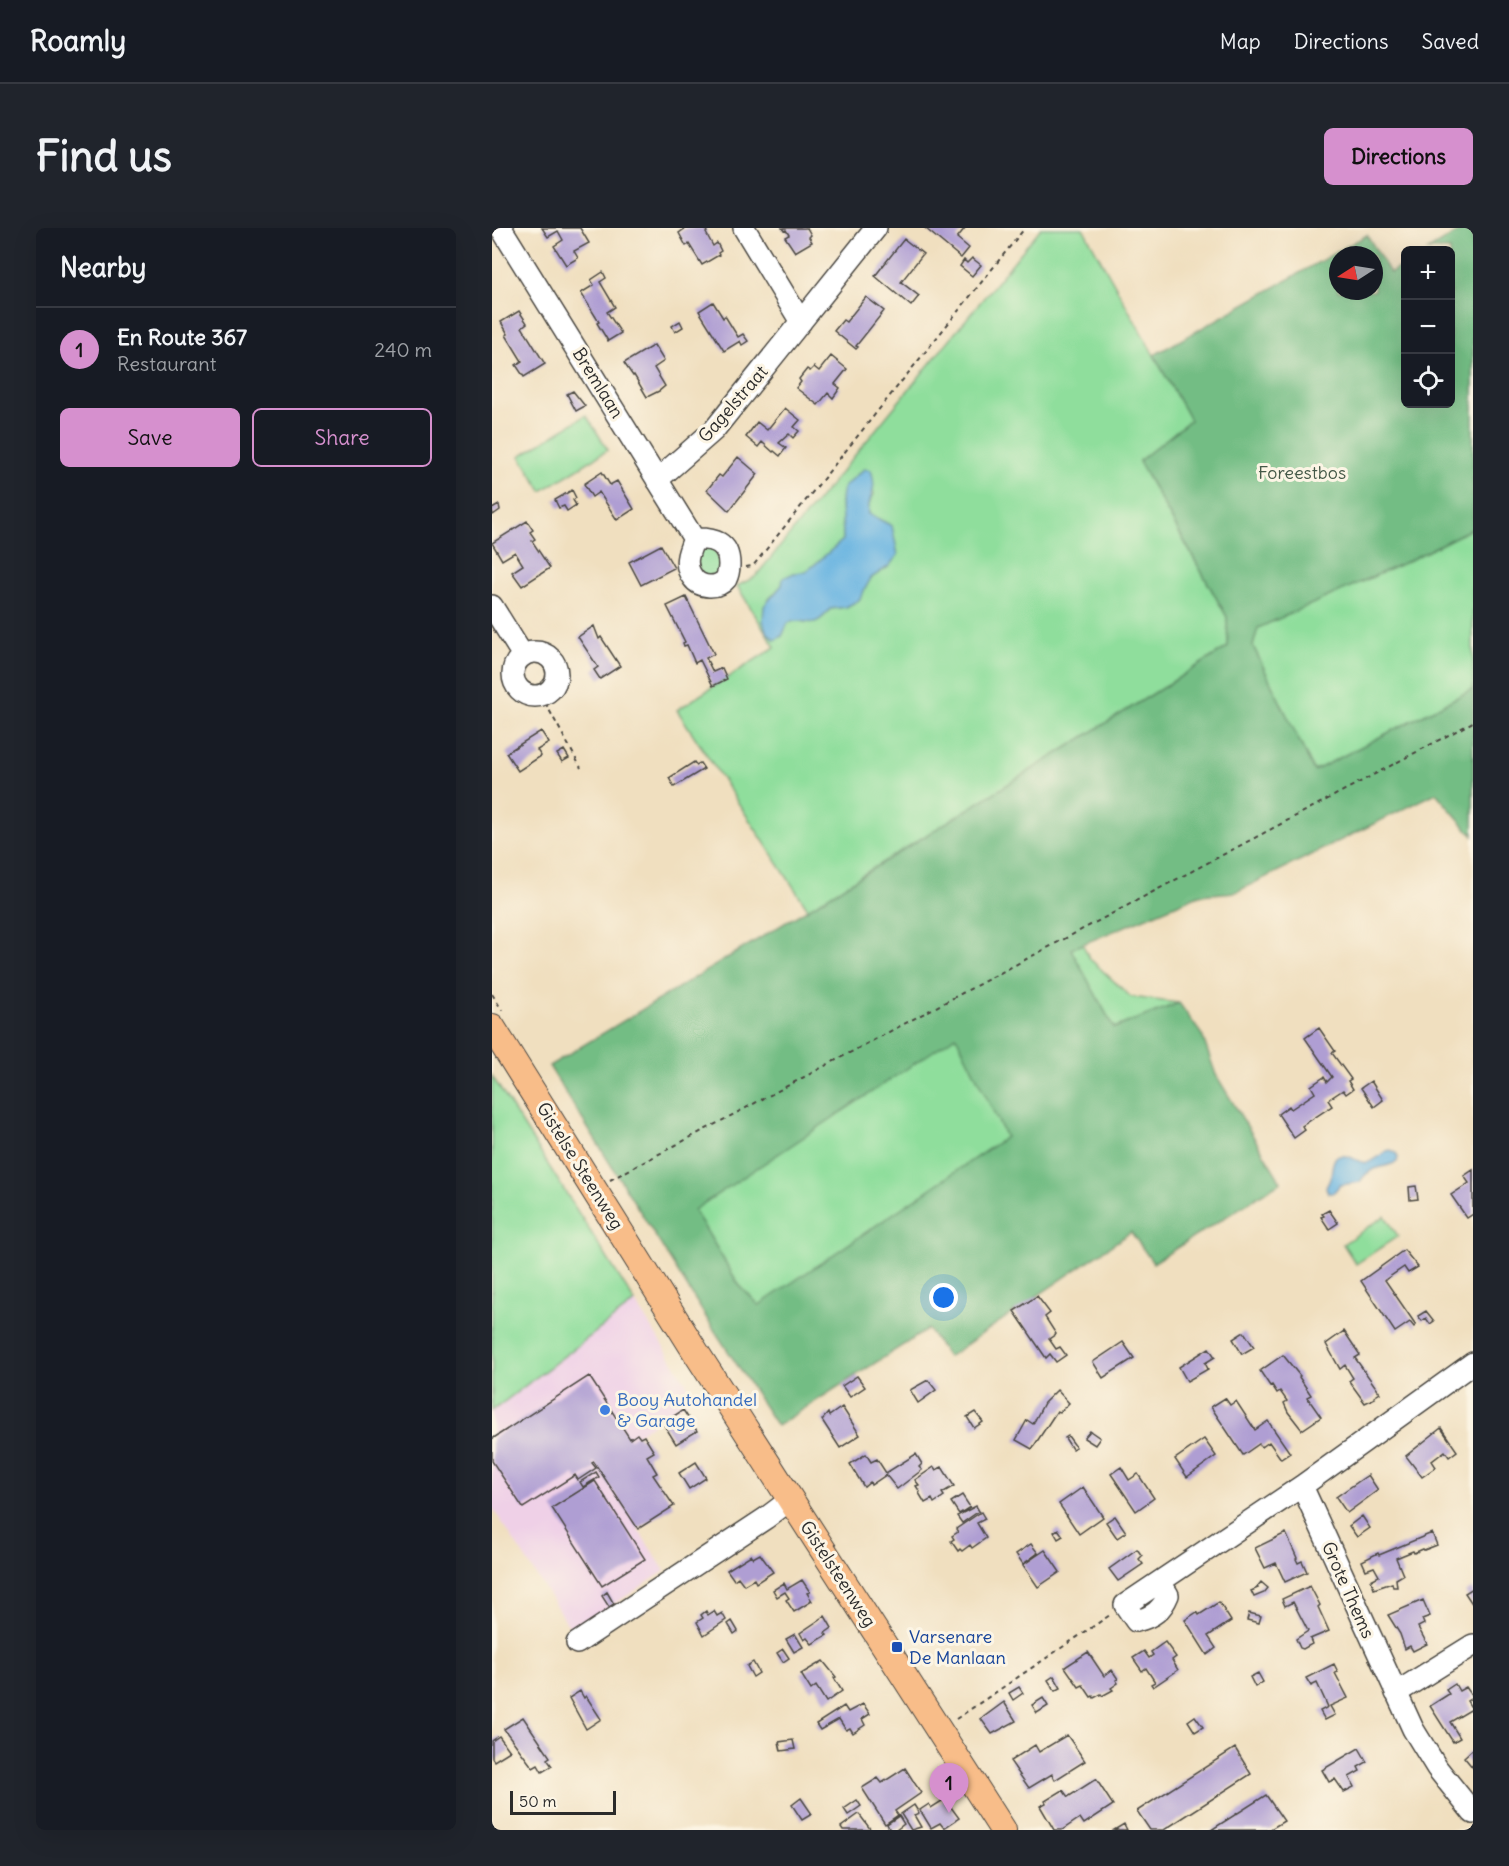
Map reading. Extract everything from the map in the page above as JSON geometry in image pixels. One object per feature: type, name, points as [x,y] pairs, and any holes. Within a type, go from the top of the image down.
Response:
[{"type":"main road","name":"Gistelse Steenweg","points":[[492,1027],[667,1306]]},
{"type":"main road","name":"Gistelsteenweg","points":[[667,1306],[1000,1829]]},
{"type":"street","name":"Bremlaan","points":[[501,228],[694,539]]},
{"type":"street","points":[[744,228],[801,322]]},
{"type":"street","name":"Gagelstraat","points":[[657,480],[714,430],[876,228]]},
{"type":"street","points":[[708,538],[721,544],[729,555],[729,569],[725,579],[716,585],[705,587],[696,582],[689,573],[686,562],[694,539],[708,538]]},
{"type":"street","points":[[492,606],[522,654]]},
{"type":"street","points":[[534,651],[551,657],[556,665],[556,676],[554,687],[548,693],[530,696],[522,691],[514,681],[514,667],[522,654],[534,651]]},
{"type":"street","points":[[1125,1605],[1302,1486],[1473,1363]]},
{"type":"street","name":"Grote Thems","points":[[1302,1486],[1413,1729],[1433,1763],[1473,1813]]},
{"type":"street","name":"Gistelsteenweg","points":[[576,1643],[790,1500]]},
{"type":"street","points":[[1396,1692],[1473,1645]]},
{"type":"path","points":[[729,569],[753,566],[1025,228]]},
{"type":"path","points":[[542,695],[581,768]]},
{"type":"path","points":[[594,1189],[1473,722]]},
{"type":"path","points":[[938,1730],[1125,1605]]},
{"type":"shaded area","points":[[635,1302],[695,1397],[594,1462],[665,1571],[572,1631],[492,1507],[492,1411]]},
{"type":"green space","points":[[1041,228],[1083,228],[1190,420],[1139,462],[1227,617],[1228,647],[808,909],[677,710],[775,647],[737,586],[755,577]],"holes":[[[864,469],[874,494],[868,505],[869,514],[892,526],[888,567],[871,578],[859,600],[846,607],[830,609],[818,621],[787,623],[782,636],[763,622],[767,601],[794,573],[806,572],[843,540],[841,507],[843,491]]]},
{"type":"green space","name":"Foreestbos","points":[[1465,228],[1473,228],[1473,528],[1406,562],[1258,628],[1253,646],[1314,771],[1473,689],[1473,836],[1436,793],[1236,892],[1199,895],[1071,949],[1114,1028],[1179,1003],[1202,1035],[1216,1075],[1281,1182],[1153,1263],[1131,1232],[948,1357],[928,1329],[777,1426],[549,1066],[808,909],[1228,647],[1227,617],[1139,461],[1190,420],[1154,355],[1329,256],[1329,300],[1383,300],[1383,261],[1390,273],[1401,266],[1401,408],[1455,408],[1455,246],[1435,246]],"holes":[[[956,1036],[1006,1137],[759,1305],[739,1285],[694,1210]]]},
{"type":"green space","name":"Foreestbos","points":[[1367,235],[1374,246],[1347,246]]},
{"type":"green space","points":[[586,415],[608,450],[542,491],[520,456]]},
{"type":"green space","points":[[1473,528],[1473,689],[1314,771],[1253,646],[1257,628],[1406,562]]},
{"type":"green space","points":[[702,548],[715,548],[723,572],[704,579],[693,557]]},
{"type":"green space","points":[[1082,943],[1090,959],[1131,997],[1179,1003],[1114,1028],[1070,949]]},
{"type":"green space","points":[[956,1035],[1006,1137],[759,1306],[739,1285],[693,1210]]},
{"type":"green space","points":[[492,1076],[635,1302],[492,1411]]},
{"type":"green space","points":[[1385,1216],[1398,1236],[1356,1264],[1343,1244]]},
{"type":"water","points":[[864,469],[871,470],[874,484],[869,503],[869,514],[892,526],[898,555],[888,567],[871,578],[859,600],[846,607],[830,609],[818,621],[788,623],[782,636],[775,640],[766,631],[763,621],[764,606],[782,585],[783,578],[794,573],[806,572],[843,540],[841,506],[843,489]]},
{"type":"water","points":[[1391,1150],[1396,1153],[1397,1162],[1371,1170],[1360,1182],[1340,1185],[1333,1193],[1328,1193],[1326,1187],[1336,1157],[1344,1156],[1369,1162]]},
{"type":"building","points":[[542,228],[580,228],[589,243],[574,251],[578,258],[566,265],[554,246],[563,240],[558,231],[548,237]]},
{"type":"building","points":[[686,228],[705,228],[713,246],[717,243],[721,251],[719,255],[702,265],[689,244],[686,246],[679,233]]},
{"type":"building","points":[[782,228],[807,228],[812,242],[795,252],[785,237],[789,235]]},
{"type":"building","points":[[925,228],[965,228],[957,238],[969,248],[961,258]]},
{"type":"building","points":[[904,239],[923,254],[901,282],[919,296],[911,306],[875,276]]},
{"type":"building","points":[[972,258],[981,265],[972,276],[960,266],[964,260],[967,263]]},
{"type":"building","points":[[603,272],[606,278],[600,282],[615,307],[607,312],[621,333],[608,341],[581,293],[594,285],[591,280]]},
{"type":"building","points":[[866,297],[884,311],[856,349],[834,331],[843,320],[846,322]]},
{"type":"building","points":[[713,302],[738,337],[743,334],[748,341],[742,345],[740,341],[724,351],[699,311]]},
{"type":"building","points":[[519,311],[527,323],[522,327],[545,364],[524,377],[516,365],[522,361],[501,322]]},
{"type":"building","points":[[680,321],[683,327],[675,332],[672,326]]},
{"type":"building","points":[[654,345],[664,361],[654,368],[665,386],[647,397],[624,363]]},
{"type":"building","points":[[831,356],[847,369],[835,384],[840,388],[833,398],[828,393],[818,405],[796,388],[801,382],[799,379],[807,369],[810,371],[814,367],[819,371]]},
{"type":"building","points":[[573,391],[585,406],[576,411],[567,394]]},
{"type":"building","points":[[785,408],[800,420],[794,427],[799,431],[793,438],[789,434],[779,443],[786,448],[780,456],[762,442],[758,447],[746,437],[757,422],[767,430]]},
{"type":"building","points":[[738,457],[758,474],[729,511],[707,490],[719,475],[722,477]]},
{"type":"building","points":[[602,472],[610,485],[617,481],[634,509],[617,520],[599,492],[592,497],[584,484]]},
{"type":"building","points":[[572,490],[576,498],[573,500],[576,505],[567,511],[564,506],[559,508],[555,500]]},
{"type":"building","points":[[499,505],[500,510],[493,515],[492,509]]},
{"type":"building","points":[[527,521],[533,530],[530,532],[535,539],[532,541],[550,568],[522,586],[512,572],[523,565],[515,552],[502,560],[492,543]]},
{"type":"building","points":[[661,545],[674,568],[641,585],[629,562]]},
{"type":"building","points":[[686,597],[714,654],[706,658],[713,672],[722,668],[727,679],[713,686],[700,660],[695,663],[687,645],[684,646],[685,642],[667,606]]},
{"type":"building","points":[[594,626],[599,639],[601,637],[620,666],[600,679],[594,670],[598,667],[578,637]]},
{"type":"building","points":[[541,731],[549,743],[537,750],[541,756],[518,771],[506,753]]},
{"type":"building","points":[[564,750],[569,758],[562,762],[557,754]]},
{"type":"building","points":[[694,762],[696,765],[700,763],[704,769],[674,787],[669,778]]},
{"type":"building","points":[[1319,1028],[1335,1051],[1332,1053],[1351,1079],[1348,1081],[1353,1089],[1346,1094],[1343,1090],[1328,1100],[1332,1106],[1302,1126],[1305,1130],[1294,1138],[1278,1114],[1289,1106],[1291,1109],[1315,1093],[1311,1086],[1324,1077],[1327,1082],[1332,1077],[1305,1038]]},
{"type":"building","points":[[1371,1081],[1383,1100],[1374,1107],[1361,1088]]},
{"type":"building","points":[[1473,1170],[1473,1214],[1467,1218],[1451,1195],[1469,1183],[1464,1176]]},
{"type":"building","points":[[1416,1186],[1418,1199],[1410,1200],[1409,1187]]},
{"type":"building","points":[[1329,1210],[1338,1223],[1329,1229],[1321,1217]]},
{"type":"building","points":[[1404,1250],[1418,1267],[1408,1273],[1404,1267],[1385,1280],[1416,1325],[1414,1327],[1410,1322],[1395,1332],[1361,1281]]},
{"type":"building","points":[[1037,1296],[1050,1313],[1045,1317],[1056,1334],[1049,1339],[1056,1349],[1060,1347],[1066,1355],[1056,1362],[1050,1354],[1046,1358],[1014,1311]]},
{"type":"building","points":[[1426,1311],[1434,1321],[1430,1324],[1426,1318],[1422,1321],[1418,1316]]},
{"type":"building","points":[[1344,1331],[1360,1355],[1355,1358],[1380,1393],[1365,1403],[1349,1381],[1353,1378],[1345,1365],[1340,1369],[1326,1344]]},
{"type":"building","points":[[1244,1332],[1254,1347],[1242,1354],[1233,1339]]},
{"type":"building","points":[[1123,1342],[1134,1358],[1103,1378],[1093,1362]]},
{"type":"building","points":[[1209,1348],[1215,1357],[1205,1363],[1208,1369],[1187,1381],[1179,1367]]},
{"type":"building","points":[[1283,1355],[1300,1376],[1311,1395],[1307,1397],[1321,1417],[1302,1430],[1288,1412],[1284,1403],[1287,1401],[1280,1391],[1277,1393],[1272,1385],[1270,1386],[1260,1371]]},
{"type":"building","points":[[589,1376],[630,1439],[637,1434],[640,1438],[644,1436],[654,1452],[647,1456],[657,1473],[653,1475],[674,1506],[638,1529],[594,1462],[592,1463],[596,1468],[578,1480],[575,1475],[523,1508],[492,1461],[492,1439]]},
{"type":"building","points":[[857,1376],[865,1387],[850,1397],[842,1386]]},
{"type":"building","points":[[928,1380],[936,1390],[918,1403],[910,1390]]},
{"type":"building","points":[[1057,1390],[1069,1403],[1060,1412],[1057,1411],[1032,1449],[1016,1440],[1027,1420],[1033,1424],[1044,1403]]},
{"type":"building","points":[[1225,1398],[1230,1405],[1236,1401],[1255,1430],[1268,1421],[1290,1453],[1281,1459],[1269,1442],[1262,1447],[1259,1444],[1243,1455],[1211,1407]]},
{"type":"building","points":[[842,1407],[860,1435],[840,1448],[822,1420],[828,1413],[829,1416]]},
{"type":"building","points":[[683,1410],[697,1431],[676,1444],[663,1423]]},
{"type":"building","points":[[975,1412],[983,1422],[974,1428],[967,1417]]},
{"type":"building","points":[[1441,1428],[1457,1451],[1449,1457],[1445,1451],[1432,1461],[1436,1467],[1422,1477],[1406,1456]]},
{"type":"building","points":[[1090,1431],[1100,1438],[1095,1445],[1084,1438]]},
{"type":"building","points":[[1068,1436],[1076,1447],[1072,1449],[1065,1438]]},
{"type":"building","points":[[1204,1439],[1216,1456],[1187,1477],[1175,1459]]},
{"type":"building","points":[[866,1454],[871,1462],[877,1459],[886,1473],[916,1454],[922,1464],[919,1467],[922,1470],[897,1489],[886,1475],[864,1487],[850,1464]]},
{"type":"building","points":[[696,1462],[706,1478],[689,1489],[679,1473]]},
{"type":"building","points":[[934,1467],[936,1470],[942,1467],[954,1486],[942,1493],[944,1496],[934,1503],[932,1499],[925,1503],[915,1480]]},
{"type":"building","points":[[1121,1467],[1129,1480],[1138,1474],[1154,1498],[1136,1511],[1111,1474]]},
{"type":"building","points":[[596,1472],[599,1477],[583,1487],[580,1482]]},
{"type":"building","points":[[1368,1475],[1378,1490],[1347,1513],[1336,1497]]},
{"type":"building","points":[[595,1481],[645,1559],[602,1586],[552,1508]]},
{"type":"building","points":[[1083,1487],[1103,1517],[1079,1534],[1059,1504]]},
{"type":"building","points":[[962,1495],[970,1507],[959,1514],[951,1502]]},
{"type":"building","points":[[976,1506],[979,1511],[962,1523],[957,1516]]},
{"type":"building","points":[[981,1512],[985,1519],[977,1523],[986,1538],[972,1548],[970,1545],[958,1551],[951,1541],[954,1539],[952,1536],[958,1532],[956,1529]]},
{"type":"building","points":[[1115,1516],[1126,1532],[1117,1538],[1106,1522]]},
{"type":"building","points":[[1362,1516],[1370,1528],[1357,1537],[1349,1526]]},
{"type":"building","points":[[1058,1529],[1063,1536],[1058,1539],[1054,1532]]},
{"type":"building","points":[[1286,1533],[1298,1563],[1302,1561],[1307,1572],[1285,1582],[1276,1563],[1265,1568],[1255,1548]]},
{"type":"building","points":[[1432,1533],[1437,1545],[1396,1558],[1403,1575],[1396,1579],[1397,1587],[1393,1587],[1392,1583],[1374,1589],[1371,1580],[1379,1576],[1374,1567],[1366,1570],[1362,1561]]},
{"type":"building","points":[[1031,1544],[1038,1553],[1023,1564],[1016,1554]]},
{"type":"building","points":[[1137,1549],[1142,1556],[1139,1559],[1143,1564],[1118,1581],[1109,1569]]},
{"type":"building","points":[[1045,1550],[1060,1572],[1038,1587],[1023,1565]]},
{"type":"building","points":[[760,1554],[773,1572],[756,1583],[754,1579],[744,1585],[738,1577],[734,1580],[727,1570],[751,1555],[753,1558]]},
{"type":"building","points":[[802,1580],[810,1592],[807,1593],[812,1601],[794,1612],[786,1600],[789,1598],[785,1592],[777,1597],[773,1590],[784,1583],[787,1589]]},
{"type":"building","points":[[1261,1582],[1268,1588],[1264,1593],[1254,1597],[1251,1591],[1258,1588]]},
{"type":"building","points":[[1310,1586],[1320,1605],[1318,1607],[1329,1631],[1310,1639],[1312,1644],[1303,1649],[1300,1648],[1296,1639],[1308,1631],[1293,1602],[1285,1606],[1282,1599]]},
{"type":"building","points":[[1473,1588],[1473,1605],[1465,1593]]},
{"type":"building","points":[[607,1592],[614,1604],[609,1607],[602,1596]]},
{"type":"building","points":[[1423,1600],[1430,1616],[1422,1619],[1424,1624],[1418,1627],[1427,1644],[1413,1651],[1410,1646],[1405,1649],[1400,1634],[1388,1615]]},
{"type":"building","points":[[1219,1602],[1231,1621],[1208,1636],[1216,1648],[1207,1655],[1185,1620],[1197,1612],[1199,1615]]},
{"type":"building","points":[[706,1611],[708,1615],[714,1611],[717,1616],[722,1613],[726,1620],[704,1635],[697,1622],[703,1618],[701,1615]]},
{"type":"building","points":[[1249,1613],[1261,1616],[1259,1623],[1247,1620]]},
{"type":"building","points":[[825,1616],[832,1628],[825,1633],[827,1635],[812,1644],[807,1638],[804,1640],[800,1633]]},
{"type":"building","points":[[732,1621],[738,1631],[734,1634],[728,1624]]},
{"type":"building","points":[[795,1634],[803,1647],[794,1652],[786,1639]]},
{"type":"building","points":[[1165,1642],[1176,1657],[1172,1660],[1178,1670],[1153,1687],[1151,1684],[1155,1682],[1146,1668],[1142,1671],[1133,1658],[1144,1651],[1149,1658],[1153,1655],[1151,1652]]},
{"type":"building","points":[[783,1649],[789,1658],[783,1662],[777,1653]]},
{"type":"building","points":[[1088,1652],[1104,1676],[1112,1670],[1118,1679],[1116,1680],[1118,1683],[1111,1688],[1113,1690],[1094,1698],[1083,1685],[1079,1687],[1065,1667]]},
{"type":"building","points":[[823,1661],[836,1677],[834,1678],[842,1691],[826,1702],[816,1686],[811,1690],[801,1674]]},
{"type":"building","points":[[753,1662],[759,1673],[753,1677],[747,1666]]},
{"type":"building","points":[[1334,1664],[1338,1672],[1335,1673],[1348,1698],[1330,1706],[1335,1715],[1325,1720],[1320,1711],[1328,1707],[1317,1683],[1311,1686],[1306,1678]]},
{"type":"building","points":[[1258,1673],[1263,1682],[1255,1687],[1250,1677]]},
{"type":"building","points":[[1054,1676],[1061,1688],[1055,1691],[1048,1680]]},
{"type":"building","points":[[1455,1684],[1459,1691],[1466,1687],[1473,1697],[1467,1701],[1472,1709],[1450,1722],[1460,1738],[1453,1742],[1430,1706],[1449,1694],[1446,1690]]},
{"type":"building","points":[[1019,1687],[1023,1693],[1013,1700],[1009,1693]]},
{"type":"building","points":[[580,1691],[584,1698],[586,1696],[601,1719],[586,1729],[569,1698]]},
{"type":"building","points":[[1043,1698],[1048,1706],[1037,1713],[1032,1705]]},
{"type":"building","points":[[1004,1702],[1016,1721],[992,1734],[981,1719]]},
{"type":"building","points":[[863,1704],[870,1714],[862,1719],[865,1725],[853,1733],[850,1728],[846,1730],[839,1719],[820,1730],[816,1724],[844,1706],[848,1712]]},
{"type":"building","points":[[1195,1716],[1203,1727],[1195,1732],[1188,1721]]},
{"type":"building","points":[[523,1717],[550,1757],[547,1759],[552,1766],[542,1772],[538,1765],[533,1768],[504,1729]]},
{"type":"building","points":[[1067,1735],[1085,1761],[1055,1780],[1052,1774],[1029,1788],[1010,1761],[1035,1745],[1039,1752]]},
{"type":"building","points":[[499,1736],[510,1751],[494,1761],[492,1741]]},
{"type":"building","points":[[793,1740],[795,1749],[781,1751],[779,1742]]},
{"type":"building","points":[[1235,1748],[1251,1774],[1164,1830],[1150,1830],[1137,1811]]},
{"type":"building","points":[[1359,1748],[1367,1762],[1358,1767],[1360,1771],[1349,1777],[1354,1787],[1344,1792],[1335,1779],[1329,1782],[1322,1770]]},
{"type":"building","points":[[1473,1749],[1473,1768],[1464,1757]]},
{"type":"building","points":[[905,1768],[921,1793],[895,1811],[898,1815],[885,1824],[862,1788],[878,1778],[882,1783]]},
{"type":"building","points":[[1096,1779],[1113,1805],[1084,1824],[1080,1818],[1062,1830],[1054,1830],[1040,1806],[1063,1790],[1068,1797]]},
{"type":"building","points":[[1266,1795],[1284,1821],[1269,1830],[1211,1830]]},
{"type":"building","points":[[801,1798],[812,1814],[802,1820],[792,1805]]},
{"type":"building","points":[[945,1799],[959,1818],[944,1828],[940,1823],[931,1828],[920,1810],[929,1804],[931,1808]]},
{"type":"building","points":[[857,1800],[861,1806],[848,1815],[844,1809]]},
{"type":"building","points":[[914,1805],[919,1813],[914,1815],[921,1827],[911,1830],[901,1814]]},
{"type":"building","points":[[859,1814],[871,1830],[843,1830],[841,1827]]},
{"type":"building","points":[[899,1816],[904,1824],[896,1830],[890,1830],[887,1824]]},
{"type":"building","points":[[1124,1824],[1127,1830],[1114,1830]]},
{"type":"place","name":"Booy Autohandel & Garage","points":[[605,1410]]},
{"type":"place","name":"Varsenare De Manlaan","points":[[897,1647]]},
{"type":"place","name":"En Route 367","points":[[949,1813]]}]
